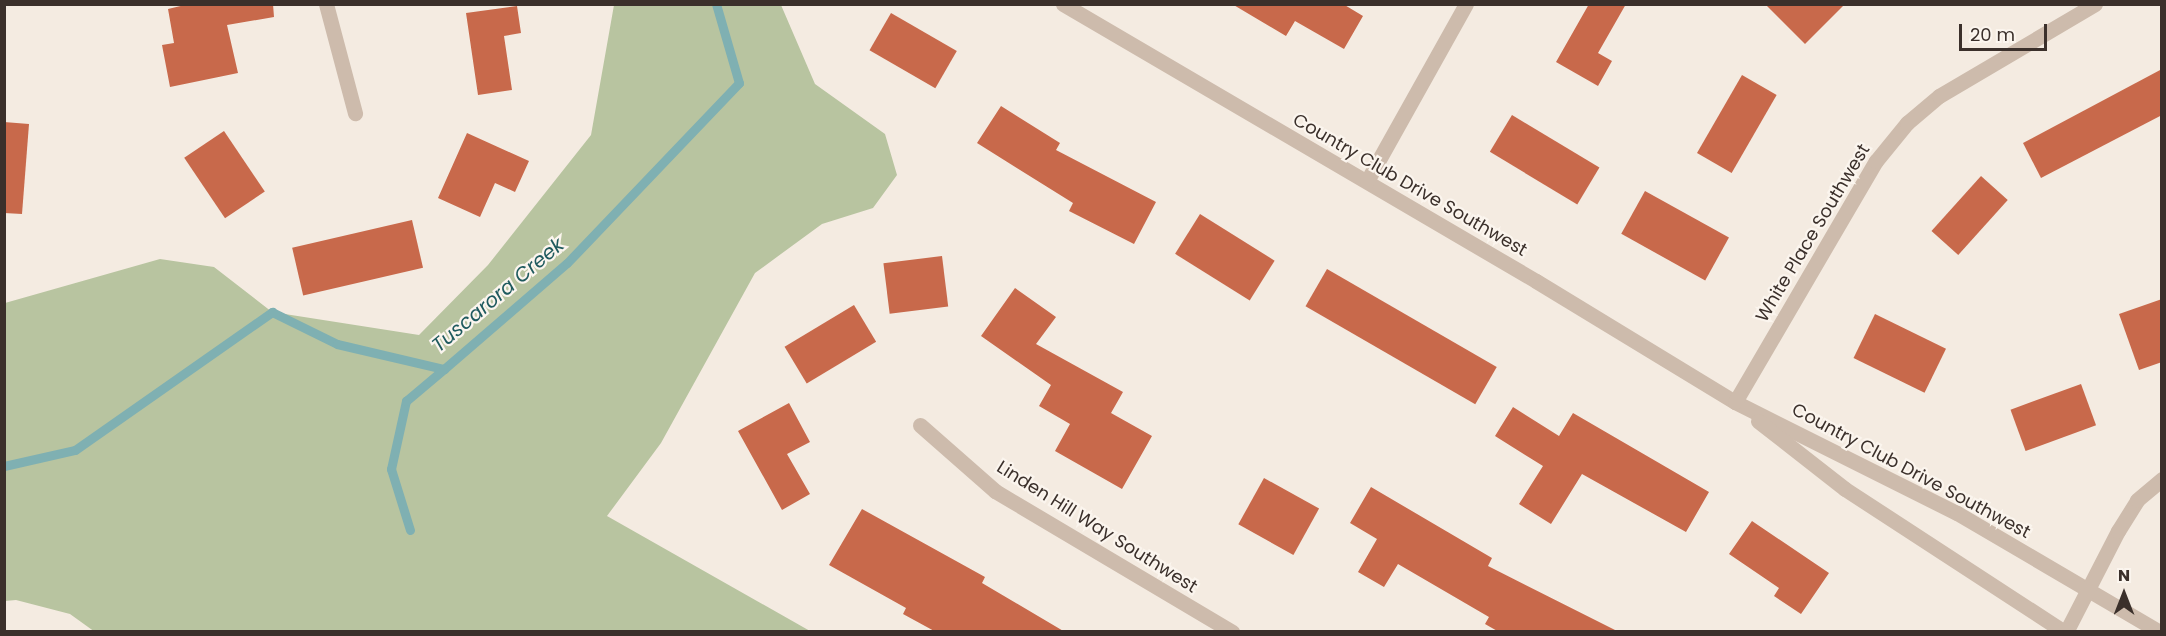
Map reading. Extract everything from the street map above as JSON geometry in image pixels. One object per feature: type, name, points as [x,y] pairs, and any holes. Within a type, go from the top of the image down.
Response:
[{"type":"street","points":[[326,4],[355,113]]},
{"type":"street","name":"Country Club Drive Southwest","points":[[1063,4],[1367,181],[1735,402],[1957,513],[2160,632]]},
{"type":"street","points":[[1367,181],[1466,4]]},
{"type":"street","name":"White Place Southwest","points":[[1735,402],[1876,161],[1907,123],[1939,96],[2096,4]]},
{"type":"street","name":"Country Club Drive Southwest","points":[[1735,402],[1845,489],[2065,632]]},
{"type":"street","name":"Linden Hill Way Southwest","points":[[920,425],[995,490],[1232,632]]},
{"type":"street","points":[[2065,632],[2138,500],[2162,479]]},
{"type":"green space","points":[[614,5],[781,5],[815,84],[885,134],[897,175],[873,208],[822,224],[755,273],[661,443],[607,516],[810,631],[95,632],[70,614],[16,600],[5,601],[5,303],[160,259],[214,267],[272,312],[419,335],[488,265],[591,135]]},
{"type":"building","points":[[189,4],[273,4],[274,17],[227,25],[238,73],[170,87],[162,45],[174,43],[168,9]]},
{"type":"building","points":[[1232,4],[1343,4],[1363,16],[1344,49],[1295,21],[1286,36]]},
{"type":"building","points":[[1589,4],[1626,4],[1598,53],[1612,61],[1598,86],[1556,62]]},
{"type":"building","points":[[1765,4],[1845,4],[1805,44]]},
{"type":"building","points":[[517,6],[521,33],[504,36],[512,90],[478,95],[466,13]]},
{"type":"building","points":[[891,13],[957,51],[935,88],[870,50]]},
{"type":"building","points":[[2162,69],[2162,115],[2041,178],[2023,143]]},
{"type":"building","points":[[1742,75],[1777,95],[1732,173],[1697,153]]},
{"type":"building","points":[[1001,106],[1060,143],[1056,150],[1156,202],[1134,244],[1069,211],[1073,203],[977,143]]},
{"type":"building","points":[[1512,115],[1599,168],[1577,204],[1490,152]]},
{"type":"building","points":[[4,122],[29,124],[22,214],[4,213]]},
{"type":"building","points":[[224,131],[265,192],[225,218],[184,158]]},
{"type":"building","points":[[467,133],[529,161],[515,192],[495,183],[480,217],[438,198]]},
{"type":"building","points":[[1981,176],[2008,200],[1958,255],[1931,231]]},
{"type":"building","points":[[1645,191],[1729,238],[1705,280],[1621,234]]},
{"type":"building","points":[[1200,214],[1275,261],[1250,300],[1175,254]]},
{"type":"building","points":[[412,220],[423,268],[303,295],[292,248]]},
{"type":"building","points":[[942,256],[948,307],[890,314],[883,263]]},
{"type":"building","points":[[1327,269],[1497,367],[1475,404],[1306,306]]},
{"type":"building","points":[[1015,288],[1056,317],[1036,344],[1123,392],[1111,413],[1152,436],[1122,489],[1055,451],[1070,424],[1039,406],[1051,385],[981,336]]},
{"type":"building","points":[[2162,299],[2162,362],[2139,370],[2119,314]]},
{"type":"building","points":[[854,305],[876,342],[807,384],[785,347]]},
{"type":"building","points":[[1875,314],[1946,349],[1925,393],[1854,358]]},
{"type":"building","points":[[2081,384],[2096,425],[2026,451],[2011,410]]},
{"type":"building","points":[[789,403],[810,442],[787,454],[810,494],[782,510],[738,431]]},
{"type":"building","points":[[1513,407],[1559,436],[1573,413],[1709,492],[1686,532],[1582,474],[1551,524],[1519,504],[1543,466],[1495,436]]},
{"type":"building","points":[[1264,478],[1319,509],[1293,555],[1238,524]]},
{"type":"building","points":[[1371,487],[1492,558],[1488,566],[1619,632],[1499,632],[1485,624],[1489,617],[1398,564],[1384,587],[1358,572],[1377,539],[1350,523]]},
{"type":"building","points":[[862,509],[985,577],[982,583],[1065,632],[936,632],[903,614],[906,608],[829,565]]},
{"type":"building","points":[[1752,521],[1829,573],[1801,614],[1774,596],[1779,588],[1729,554]]},
{"type":"waterway","name":"Tuscarora Creek","points":[[4,466],[75,450],[272,312],[337,344],[444,369],[567,263],[739,83],[716,4]]},
{"type":"waterway","points":[[410,530],[391,469],[406,401],[444,369]]}]
